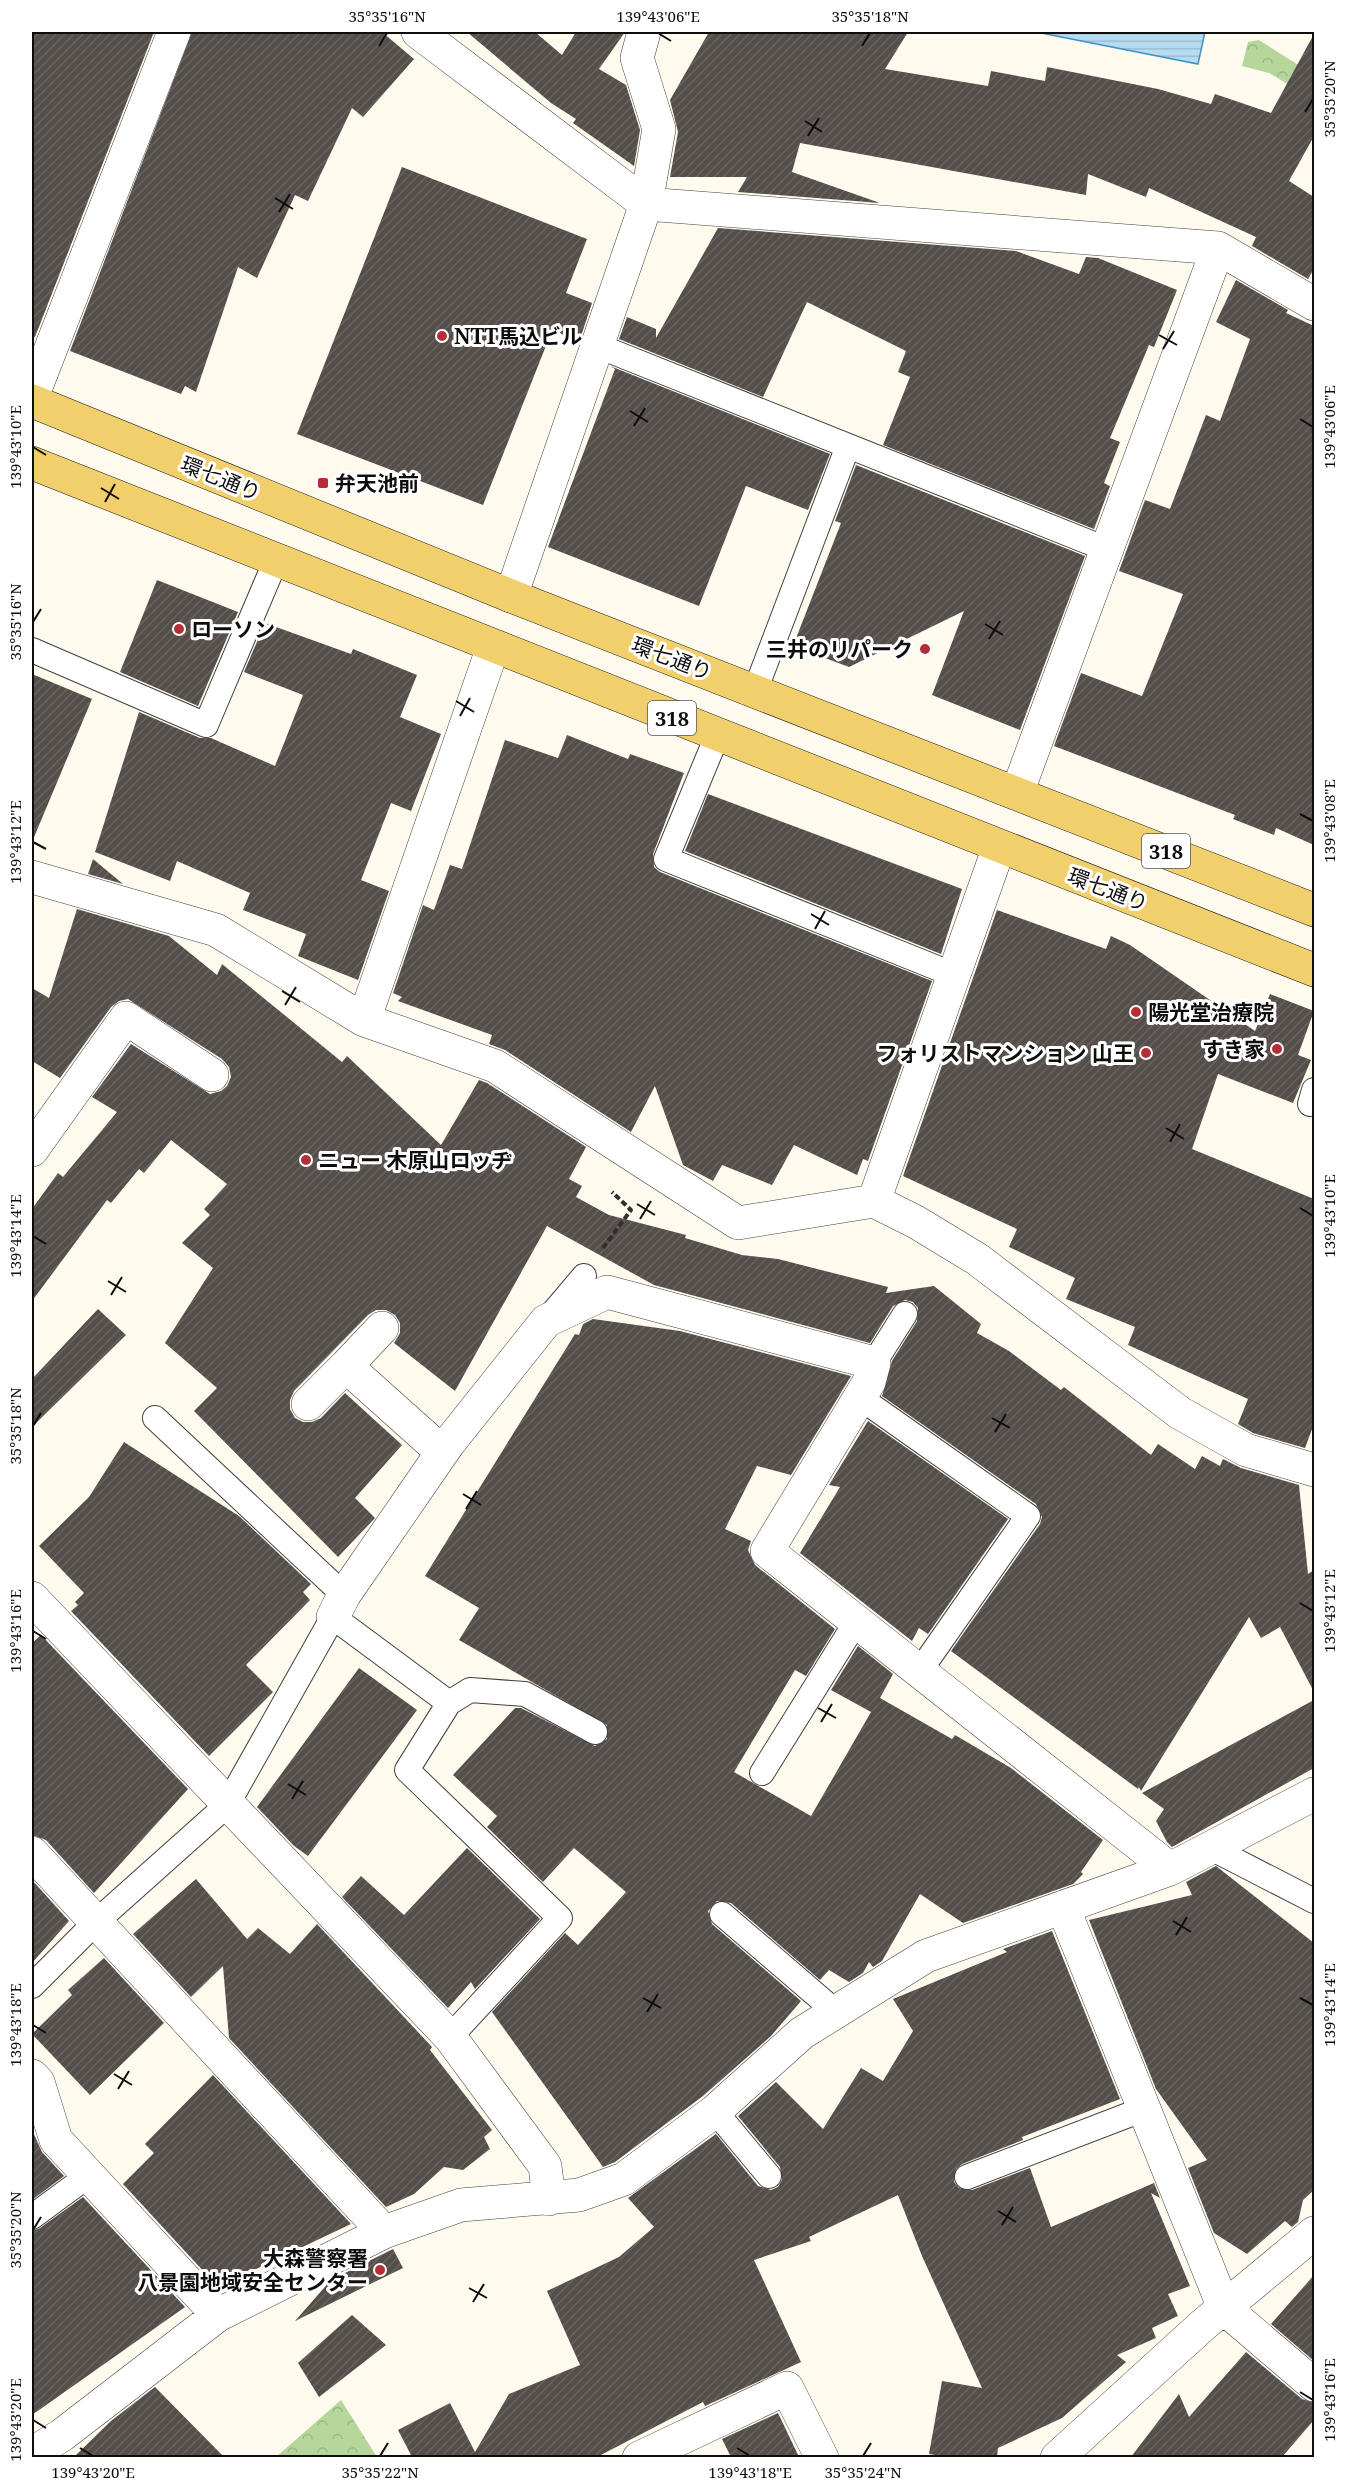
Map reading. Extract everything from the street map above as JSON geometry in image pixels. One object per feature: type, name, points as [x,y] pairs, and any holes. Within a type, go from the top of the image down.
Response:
[{"type":"main road","name":"環七通り","points":[[32,399],[511,596],[1314,910]]},
{"type":"main road","name":"環七通り","points":[[32,463],[717,736],[1314,970]]},
{"type":"street","points":[[32,399],[174,32]]},
{"type":"street","points":[[418,32],[646,204],[1218,248],[1314,304]]},
{"type":"street","points":[[511,596],[646,204],[659,129],[637,58],[644,32]]},
{"type":"street","points":[[1017,793],[1218,248]]},
{"type":"street","points":[[364,1020],[493,647]]},
{"type":"street","points":[[874,1201],[952,974],[999,847]]},
{"type":"street","points":[[32,877],[216,930],[364,1020],[495,1066],[738,1223],[874,1201],[916,1222],[976,1259],[1180,1413],[1246,1450],[1314,1470]]},
{"type":"street","points":[[32,1150],[126,1018],[212,1076]]},
{"type":"street","points":[[338,1606],[442,1452],[546,1321],[607,1292],[874,1364],[860,1397],[767,1551],[1170,1869]]},
{"type":"street","points":[[308,1404],[382,1328]]},
{"type":"street","points":[[346,1366],[442,1452]]},
{"type":"street","points":[[32,1598],[450,2037],[545,2166],[549,2199]]},
{"type":"street","points":[[32,2454],[62,2435],[218,2315],[398,2236],[461,2205],[579,2195],[624,2179],[715,2111],[802,2033],[926,1956],[1170,1869],[1314,1794]]},
{"type":"street","points":[[32,1853],[398,2236]]},
{"type":"street","points":[[1063,1907],[1224,2308],[1314,2385]]},
{"type":"street","points":[[32,2076],[38,2082],[56,2140],[218,2315]]},
{"type":"street","points":[[1057,2457],[1224,2308],[1314,2233]]},
{"type":"street","points":[[639,2457],[787,2388],[822,2457]]},
{"type":"lane","points":[[598,346],[1106,549]]},
{"type":"lane","points":[[755,691],[848,446]]},
{"type":"lane","points":[[32,650],[206,725],[276,560]]},
{"type":"lane","points":[[717,736],[666,859],[952,974]]},
{"type":"lane","points":[[546,1321],[584,1275]]},
{"type":"lane","points":[[874,1364],[905,1314]]},
{"type":"lane","points":[[860,1397],[1028,1516],[919,1671]]},
{"type":"lane","points":[[154,1418],[338,1606],[449,1703]]},
{"type":"lane","points":[[32,1986],[96,1922],[227,1805],[338,1606]]},
{"type":"lane","points":[[762,1773],[856,1622]]},
{"type":"lane","points":[[450,2037],[560,1918],[407,1770],[449,1703],[470,1690],[525,1694],[595,1732]]},
{"type":"lane","points":[[1211,1848],[1314,1901]]},
{"type":"lane","points":[[722,1914],[836,2012]]},
{"type":"lane","points":[[967,2177],[1144,2109]]},
{"type":"lane","points":[[715,2111],[769,2176]]},
{"type":"lane","points":[[32,2217],[89,2175]]},
{"type":"path","points":[[584,1275],[631,1210],[592,1175],[611,1142]]},
{"type":"green space","points":[[1259,40],[1314,75],[1314,100],[1269,73],[1242,66],[1248,42]]},
{"type":"green space","points":[[341,2400],[377,2457],[276,2457]]},
{"type":"water","points":[[1036,32],[1205,32],[1198,64]]},
{"type":"building","points":[[32,32],[154,32],[35,337],[32,336]]},
{"type":"building","points":[[192,32],[382,32],[414,59],[363,117],[352,108],[308,201],[295,195],[257,278],[238,267],[196,392],[185,386],[181,394],[70,351]]},
{"type":"building","points":[[467,32],[535,32],[562,55],[576,32],[625,32],[599,69],[626,85],[640,130],[634,166],[573,123],[576,119],[551,103]]},
{"type":"building","points":[[709,32],[908,32],[885,69],[988,86],[991,71],[1045,81],[1047,67],[1158,89],[1211,104],[1215,94],[1271,113],[1314,34],[1314,136],[1289,181],[1314,197],[1314,269],[1308,279],[1252,246],[1256,237],[1149,188],[1146,197],[1088,174],[1086,195],[800,143],[792,172],[880,203],[738,192],[747,177],[670,177],[678,132],[670,100]]},
{"type":"building","name":"NTT馬込ビル","points":[[402,167],[587,239],[566,293],[592,303],[578,345],[553,328],[483,505],[297,434]]},
{"type":"building","points":[[718,228],[1016,251],[1079,274],[1086,257],[1098,258],[1177,290],[1154,347],[1149,345],[1110,438],[1120,442],[1104,483],[1110,486],[1094,529],[883,445],[910,377],[898,372],[906,351],[807,302],[763,397],[619,339],[627,317],[656,329],[656,338]]},
{"type":"building","points":[[1236,280],[1288,310],[1286,313],[1314,326],[1314,845],[1276,828],[1274,835],[1233,819],[1235,815],[1054,746],[1081,673],[1142,696],[1183,594],[1119,571],[1145,500],[1170,509],[1206,415],[1220,421],[1250,339],[1216,322]]},
{"type":"building","points":[[610,366],[830,454],[808,510],[746,486],[699,606],[548,547],[615,369]]},
{"type":"building","points":[[856,465],[1085,556],[1020,730],[932,695],[964,611],[849,667],[793,646],[841,523],[835,521]]},
{"type":"building","points":[[157,580],[238,612],[198,706],[120,672]]},
{"type":"building","points":[[265,623],[351,654],[353,649],[417,675],[400,717],[441,734],[411,811],[391,803],[361,880],[389,891],[358,980],[298,956],[306,934],[243,910],[250,893],[177,861],[170,881],[95,852],[139,712],[200,738],[211,738],[275,766],[303,695],[244,672]]},
{"type":"building","points":[[32,674],[92,699],[32,842]]},
{"type":"building","points":[[567,735],[628,759],[630,754],[684,773],[653,854],[654,867],[660,872],[932,981],[868,1161],[863,1159],[857,1175],[794,1145],[772,1185],[722,1165],[713,1181],[683,1165],[655,1086],[631,1132],[505,1050],[489,1044],[492,1035],[398,1001],[402,997],[393,993],[423,905],[434,910],[450,865],[462,869],[505,740],[558,758]]},
{"type":"building","points":[[708,794],[962,889],[941,954],[685,851]]},
{"type":"building","points":[[93,859],[123,884],[88,874]]},
{"type":"building","points":[[77,909],[169,936],[217,975],[222,964],[342,1062],[347,1056],[441,1145],[479,1080],[487,1083],[586,1147],[569,1179],[582,1186],[576,1197],[609,1215],[686,1235],[685,1238],[742,1255],[778,1259],[888,1287],[886,1293],[934,1286],[981,1324],[977,1333],[1009,1351],[1061,1390],[1064,1387],[1151,1455],[1158,1444],[1195,1469],[1202,1456],[1220,1466],[1223,1459],[1241,1468],[1299,1485],[1308,1574],[1314,1570],[1314,1692],[1280,1627],[1261,1638],[1249,1617],[1141,1791],[1139,1787],[1138,1789],[951,1651],[1040,1524],[1042,1517],[1036,1504],[882,1396],[892,1361],[917,1321],[918,1308],[913,1302],[905,1300],[893,1306],[870,1343],[654,1285],[547,1226],[455,1391],[394,1343],[400,1333],[400,1323],[395,1315],[386,1310],[376,1310],[368,1315],[294,1391],[290,1400],[290,1409],[295,1418],[303,1422],[312,1422],[321,1418],[345,1393],[402,1445],[355,1498],[375,1518],[338,1557],[194,1411],[217,1388],[165,1343],[213,1268],[182,1243],[210,1215],[204,1209],[227,1184],[171,1140],[144,1173],[139,1169],[111,1203],[107,1200],[32,1301],[32,1209],[58,1173],[63,1177],[117,1112],[92,1097],[131,1044],[210,1094],[221,1091],[227,1086],[231,1077],[229,1067],[222,1059],[128,999],[119,1001],[111,1007],[60,1078],[32,1061],[32,988],[49,998]]},
{"type":"building","points":[[997,910],[1106,949],[1111,936],[1130,945],[1255,1031],[1270,994],[1314,1011],[1298,1055],[1311,1060],[1293,1103],[1218,1074],[1192,1149],[1314,1199],[1314,1424],[1305,1448],[1253,1433],[1238,1424],[1248,1399],[1128,1345],[1135,1327],[1066,1299],[1075,1278],[1009,1247],[1017,1229],[903,1176]]},
{"type":"building","points":[[98,1309],[126,1335],[32,1427],[32,1379]]},
{"type":"building","points":[[593,1319],[680,1331],[851,1376],[791,1475],[757,1466],[725,1529],[751,1541],[748,1550],[755,1565],[835,1629],[806,1676],[795,1670],[734,1772],[811,1816],[871,1712],[831,1690],[858,1646],[893,1674],[880,1698],[952,1739],[955,1735],[1011,1768],[1103,1840],[1081,1872],[1083,1874],[1073,1884],[963,1923],[920,1894],[882,1961],[873,1967],[869,1962],[863,1973],[849,1982],[829,1970],[820,1980],[731,1903],[717,1901],[708,1911],[712,1924],[801,2001],[771,2036],[703,2096],[615,2162],[603,2167],[492,2012],[565,1933],[578,1945],[626,1892],[574,1848],[543,1882],[487,1827],[497,1816],[453,1775],[515,1708],[521,1708],[595,1746],[607,1739],[607,1725],[459,1640],[479,1608],[425,1576],[575,1334],[579,1335],[583,1324]]},
{"type":"building","points":[[868,1421],[1008,1519],[928,1634],[919,1628],[912,1641],[800,1553],[840,1487],[829,1485]]},
{"type":"building","points":[[124,1442],[239,1516],[311,1584],[303,1592],[310,1600],[246,1665],[273,1692],[209,1756],[71,1611],[78,1605],[75,1602],[84,1593],[39,1546],[89,1497]]},
{"type":"building","points":[[41,1635],[188,1789],[94,1893],[46,1840],[32,1835],[32,1643]]},
{"type":"building","points":[[359,1668],[417,1710],[308,1856],[294,1846],[257,1807]]},
{"type":"building","points":[[1314,1700],[1314,1768],[1172,1847],[1167,1842],[1156,1821],[1164,1809],[1142,1793]]},
{"type":"building","points":[[467,1848],[540,1919],[475,1989],[471,1982],[448,2008],[342,1897],[361,1876],[404,1915]]},
{"type":"building","points":[[1216,1866],[1314,1943],[1314,2190],[1303,2200],[1298,2222],[1292,2227],[1285,2221],[1247,2254],[1214,2233],[1188,2168],[1207,2160],[1156,2089],[1089,1920],[1192,1895],[1186,1882]]},
{"type":"building","points":[[196,1879],[247,1939],[258,1928],[290,1954],[317,1924],[432,2047],[430,2050],[492,2130],[484,2137],[490,2149],[463,2170],[444,2167],[414,2194],[386,2207],[229,2038],[223,1966],[191,1997],[133,1934]]},
{"type":"building","points":[[32,1880],[69,1921],[32,1963]]},
{"type":"building","points":[[1052,1931],[1120,2099],[1022,2137],[1023,2140],[962,2164],[956,2169],[954,2182],[959,2188],[972,2190],[1030,2168],[1051,2227],[1154,2183],[1160,2198],[1151,2193],[1190,2286],[1168,2294],[1178,2316],[1152,2328],[1156,2338],[1117,2355],[1126,2362],[1062,2418],[998,2448],[997,2457],[949,2457],[929,2454],[942,2381],[982,2388],[922,2256],[898,2195],[809,2237],[811,2241],[754,2260],[801,2362],[705,2406],[703,2402],[597,2457],[412,2457],[398,2430],[450,2403],[475,2452],[509,2394],[580,2365],[547,2291],[619,2257],[654,2227],[628,2198],[716,2134],[758,2186],[771,2190],[778,2187],[782,2180],[780,2167],[738,2116],[776,2082],[823,2129],[861,2068],[883,2081],[913,2031],[893,1999],[1007,1952],[1003,1949]]},
{"type":"building","points":[[104,1958],[164,2023],[90,2095],[32,2034],[72,1995],[68,1990]]},
{"type":"building","points":[[213,2075],[351,2224],[218,2287],[123,2184],[154,2153],[145,2144]]},
{"type":"building","points":[[32,2130],[42,2152],[64,2176],[32,2200]]},
{"type":"building","points":[[83,2197],[185,2307],[32,2415],[32,2231],[40,2228]]},
{"type":"building","points":[[393,2249],[403,2268],[295,2321],[331,2280]]},
{"type":"building","points":[[1314,2275],[1314,2361],[1271,2324]]},
{"type":"building","points":[[352,2315],[386,2345],[319,2397],[298,2363]]},
{"type":"building","points":[[1246,2352],[1302,2399],[1314,2403],[1314,2420],[1282,2457],[1131,2457],[1179,2394],[1189,2417]]},
{"type":"building","points":[[155,2387],[224,2457],[74,2457],[111,2421]]},
{"type":"building","points":[[778,2413],[799,2457],[731,2457],[722,2439]]},
{"type":"place","name":"NTT馬込ビル","points":[[442,336]]},
{"type":"place","name":"弁天池前","points":[[323,483]]},
{"type":"place","name":"ローソン","points":[[179,629]]},
{"type":"place","name":"三井のリパーク","points":[[925,649]]},
{"type":"place","name":"陽光堂治療院","points":[[1136,1012]]},
{"type":"place","name":"すき家","points":[[1277,1049]]},
{"type":"place","name":"フォリストマンション 山王","points":[[1146,1053]]},
{"type":"place","name":"ニュー 木原山ロッヂ","points":[[306,1160]]},
{"type":"place","name":"大森警察署 八景園地域安全センター","points":[[380,2270]]}]
